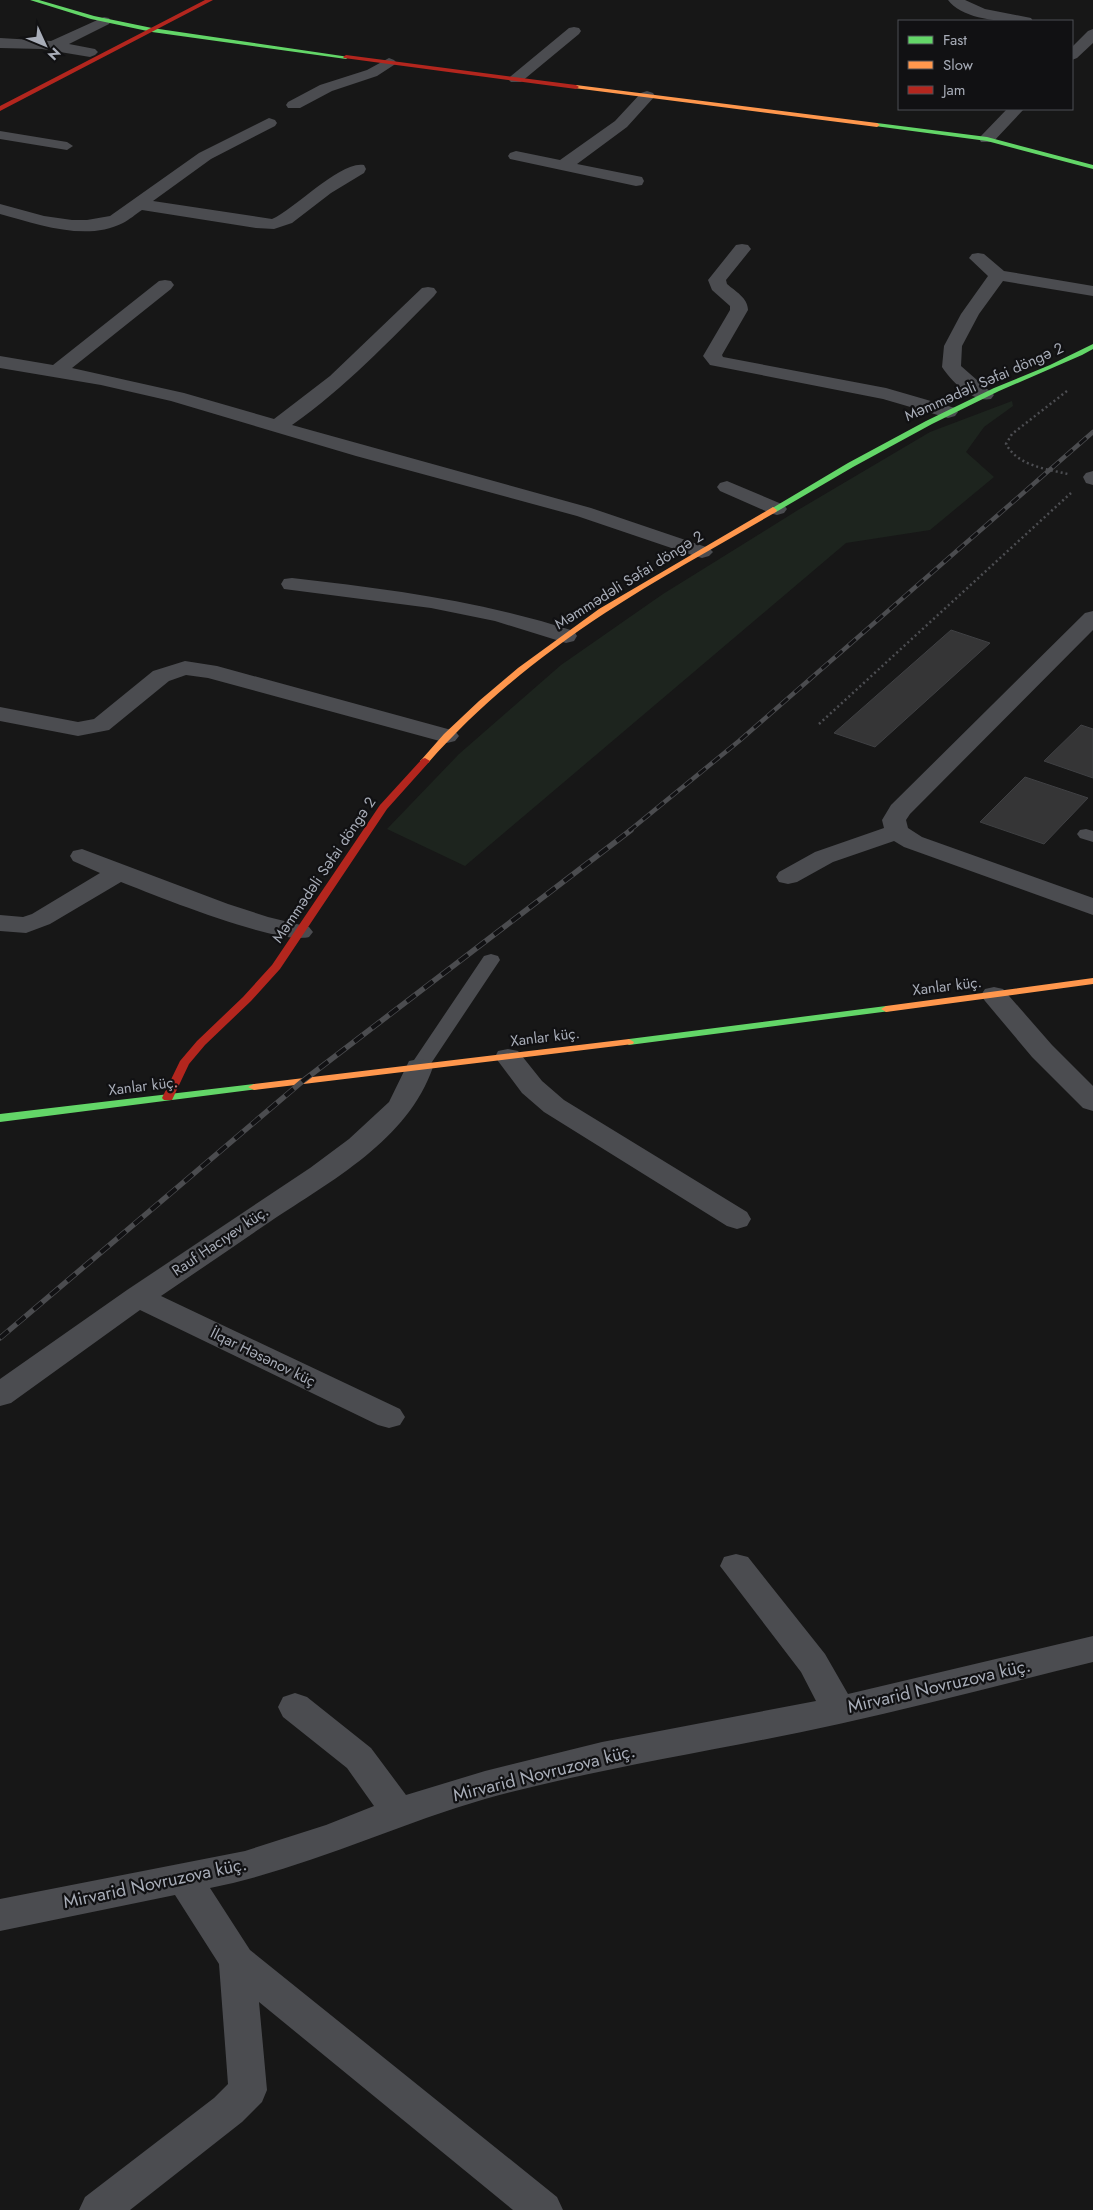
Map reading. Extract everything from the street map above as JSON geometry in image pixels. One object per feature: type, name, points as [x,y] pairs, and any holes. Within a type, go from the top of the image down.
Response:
[{"type":"street","points":[[33,0],[104,21],[152,30],[389,63],[987,139],[1090,164]]},
{"type":"street","points":[[0,98],[190,0]]},
{"type":"street","points":[[0,109],[210,0]]},
{"type":"street","points":[[955,0],[961,5],[985,13],[1021,20]]},
{"type":"street","points":[[55,45],[104,21]]},
{"type":"street","points":[[516,79],[574,31]]},
{"type":"street","points":[[1073,54],[1088,33]]},
{"type":"street","points":[[0,43],[55,45],[90,52]]},
{"type":"street","points":[[294,105],[326,88],[372,73],[389,63]]},
{"type":"street","points":[[562,166],[621,124],[647,96]]},
{"type":"street","points":[[987,139],[1015,110]]},
{"type":"street","points":[[0,209],[74,227],[100,226],[116,220],[204,156],[268,123]]},
{"type":"street","points":[[516,156],[636,181]]},
{"type":"street","points":[[139,204],[256,223],[274,224],[286,219],[325,189],[358,169]]},
{"type":"street","points":[[742,249],[717,280],[718,286],[738,304],[739,310],[712,356],[717,361],[886,394],[948,412]]},
{"type":"street","points":[[978,258],[998,275],[1093,291]]},
{"type":"street","points":[[984,395],[958,375],[951,367],[953,346],[970,314],[998,275]]},
{"type":"street","points":[[57,371],[166,284]]},
{"type":"street","points":[[277,426],[298,413],[322,394],[428,292]]},
{"type":"street","name":"Məmmədəli Səfai döngə 2","points":[[168,1098],[184,1063],[200,1043],[276,967],[383,807],[447,736],[482,703],[566,636],[610,606],[883,445],[984,395],[1072,359],[1093,346]]},
{"type":"street","points":[[0,362],[146,388],[584,512],[702,552]]},
{"type":"street","points":[[727,488],[777,509]]},
{"type":"street","points":[[292,584],[462,606],[503,615],[566,636]]},
{"type":"street","points":[[1093,618],[900,810],[894,820],[897,832],[913,842],[1093,907]]},
{"type":"street","points":[[0,714],[78,729],[101,725],[161,676],[185,668],[209,671],[447,736]]},
{"type":"street","points":[[788,877],[824,857],[897,832]]},
{"type":"street","points":[[82,856],[118,873],[248,920],[300,932]]},
{"type":"street","points":[[0,923],[26,924],[41,919],[118,873]]},
{"type":"street","name":"Xanlar küç.","points":[[0,1118],[508,1057],[1093,981]]},
{"type":"street","points":[[994,995],[1042,1051],[1093,1102]]},
{"type":"street","points":[[508,1057],[532,1087],[554,1106],[737,1220]]},
{"type":"street","name":"Rauf Hacıyev küç.","points":[[0,1395],[138,1297],[313,1179],[368,1138],[394,1113],[410,1092],[420,1067]]},
{"type":"street","name":"İlqar Həsənov küç","points":[[138,1297],[389,1417]]},
{"type":"street","points":[[736,1566],[813,1663],[839,1710]]},
{"type":"street","name":"Mirvarid Novruzova küç.","points":[[0,1915],[245,1866],[336,1837],[398,1812],[485,1785],[602,1756],[839,1710],[1093,1649]]},
{"type":"street","points":[[295,1707],[359,1758],[398,1812]]},
{"type":"street","points":[[184,1878],[237,1961],[543,2210]]},
{"type":"street","points":[[98,2210],[228,2110],[248,2090],[237,1961]]},
{"type":"lane","points":[[0,134],[67,146]]},
{"type":"lane","points":[[420,1067],[491,960]]},
{"type":"path","points":[[1072,359],[1079,374],[1076,383],[1012,434],[1006,444],[1008,451],[1022,460],[1042,467],[1093,478]]},
{"type":"path","points":[[819,724],[1077,488],[1093,478]]},
{"type":"shaded area","points":[[1012,401],[1013,406],[984,427],[966,452],[994,477],[930,530],[846,543],[465,866],[387,829],[459,754],[561,665],[663,594],[798,510],[930,432]]},
{"type":"building","points":[[951,630],[990,643],[875,747],[834,733]]},
{"type":"building","points":[[1081,725],[1093,729],[1093,778],[1044,761]]},
{"type":"building","points":[[1025,777],[1088,798],[1044,844],[980,822]]},
{"type":"railway","points":[[629,831],[739,741],[1093,432]]},
{"type":"railway","points":[[0,1338],[304,1080],[631,830]]},
{"type":"traffic: fast","points":[[33,0],[93,18],[152,30],[346,57]]},
{"type":"traffic: fast","points":[[877,125],[987,139],[1093,167]]},
{"type":"traffic: fast","points":[[773,510],[929,422],[1093,346]]},
{"type":"traffic: fast","points":[[629,1042],[886,1009]]},
{"type":"traffic: fast","points":[[0,1118],[254,1087]]},
{"type":"traffic: slow","points":[[576,87],[877,125]]},
{"type":"traffic: slow","points":[[425,761],[447,736],[482,703],[521,670],[602,611],[773,510]]},
{"type":"traffic: slow","points":[[886,1009],[1093,981]]},
{"type":"traffic: slow","points":[[254,1087],[629,1042]]},
{"type":"traffic: jam","points":[[0,109],[210,0]]},
{"type":"traffic: jam","points":[[346,57],[576,87]]},
{"type":"traffic: jam","points":[[168,1098],[184,1063],[201,1043],[247,999],[276,967],[383,807],[425,761]]}]
